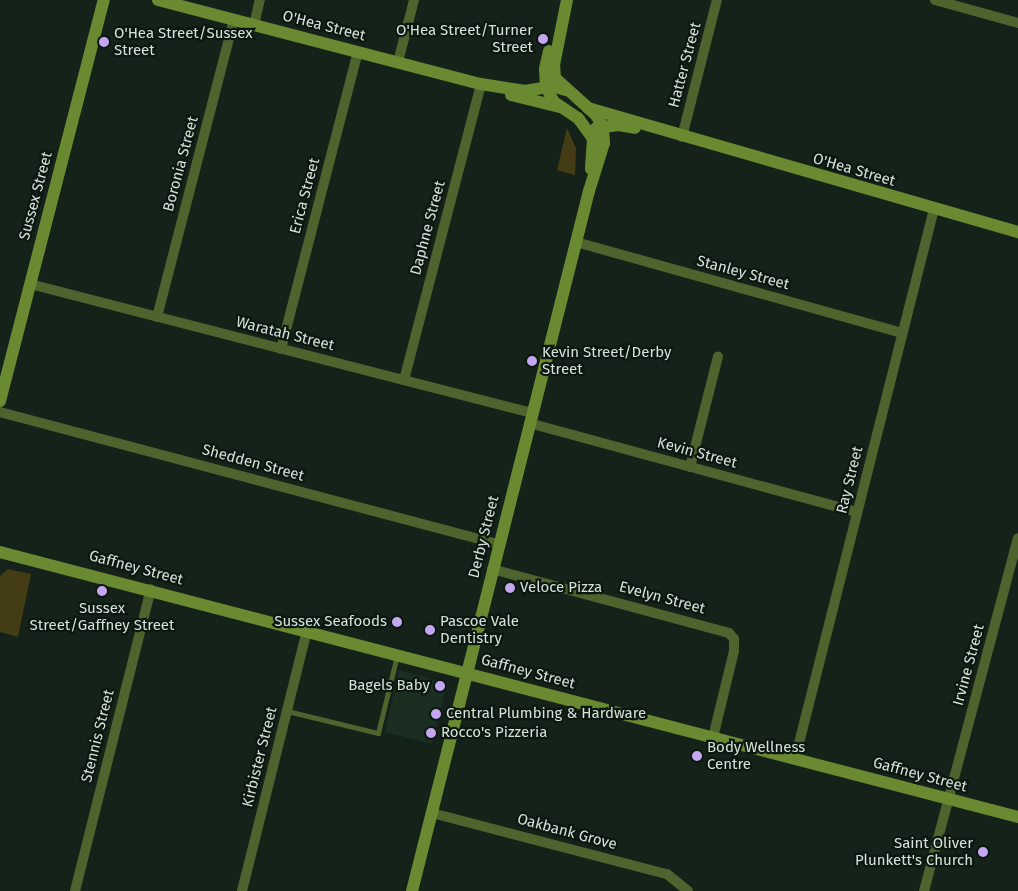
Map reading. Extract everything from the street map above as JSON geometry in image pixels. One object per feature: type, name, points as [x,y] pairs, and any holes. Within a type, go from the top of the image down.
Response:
[{"type":"street","name":"Sussex Street","points":[[0,401],[104,0]]},
{"type":"street","name":"O'Hea Street","points":[[158,0],[481,84],[525,91],[546,87],[566,90]]},
{"type":"street","points":[[254,25],[260,0]]},
{"type":"street","points":[[398,62],[414,0]]},
{"type":"street","points":[[567,0],[561,24],[554,72],[566,90],[596,115],[603,127]]},
{"type":"street","name":"Hatter Street","points":[[682,137],[717,0]]},
{"type":"street","points":[[936,0],[1018,23]]},
{"type":"street","name":"Boronia Street","points":[[157,317],[234,20]]},
{"type":"street","points":[[561,24],[550,48],[545,69],[546,87],[560,108],[578,118]]},
{"type":"street","name":"Erica Street","points":[[281,348],[358,52]]},
{"type":"street","name":"O'Hea Street","points":[[481,84],[492,90],[560,108]]},
{"type":"street","name":"Daphne Street","points":[[404,380],[481,84]]},
{"type":"street","name":"O'Hea Street","points":[[586,107],[666,128],[682,137]]},
{"type":"street","name":"O'Hea Street","points":[[578,118],[592,128],[625,125],[664,136],[682,137],[1018,232]]},
{"type":"street","name":"Derby Street","points":[[578,118],[594,146],[589,191]]},
{"type":"street","name":"Derby Street","points":[[412,891],[498,544],[589,191],[603,152],[603,127]]},
{"type":"street","name":"Ray Street","points":[[795,759],[934,209]]},
{"type":"street","name":"Stanley Street","points":[[576,242],[902,333]]},
{"type":"street","name":"Waratah Street","points":[[30,284],[404,380],[531,418]]},
{"type":"street","points":[[690,467],[718,356]]},
{"type":"street","name":"Shedden Street","points":[[0,412],[498,544]]},
{"type":"street","name":"Kevin Street","points":[[531,418],[690,467],[857,512]]},
{"type":"street","name":"Irvine Street","points":[[924,891],[1018,538]]},
{"type":"street","name":"Gaffney Street","points":[[0,552],[151,589],[1018,818]]},
{"type":"street","name":"Evelyn Street","points":[[492,569],[719,628],[734,639],[734,651],[712,737]]},
{"type":"street","name":"Stennis Street","points":[[75,891],[151,589]]},
{"type":"street","name":"Kirbister Street","points":[[242,891],[307,631]]},
{"type":"street","name":"Oakbank Grove","points":[[432,813],[667,874],[688,891]]},
{"type":"lane","points":[[287,711],[378,733],[398,655]]},
{"type":"shaded area","points":[[567,128],[576,148],[575,175],[557,170]]},
{"type":"shaded area","points":[[8,569],[31,574],[18,637],[0,632],[0,576]]},
{"type":"shaded area","points":[[399,670],[447,683],[432,744],[385,732]]},
{"type":"place","name":"O'Hea Street/Turner Street","points":[[543,39]]},
{"type":"place","name":"O'Hea Street/Sussex Street","points":[[104,42]]},
{"type":"place","name":"Kevin Street/Derby Street","points":[[532,361]]},
{"type":"place","name":"Veloce Pizza","points":[[510,588]]},
{"type":"place","name":"Sussex Street/Gaffney Street","points":[[102,591]]},
{"type":"place","name":"Sussex Seafoods","points":[[397,622]]},
{"type":"place","name":"Pascoe Vale Dentistry","points":[[430,630]]},
{"type":"place","name":"Bagels Baby","points":[[440,686]]},
{"type":"place","name":"Central Plumbing & Hardware","points":[[436,714]]},
{"type":"place","name":"Rocco's Pizzeria","points":[[431,733]]},
{"type":"place","name":"Body Wellness Centre","points":[[697,756]]},
{"type":"place","name":"Saint Oliver Plunkett's Church","points":[[983,852]]}]
